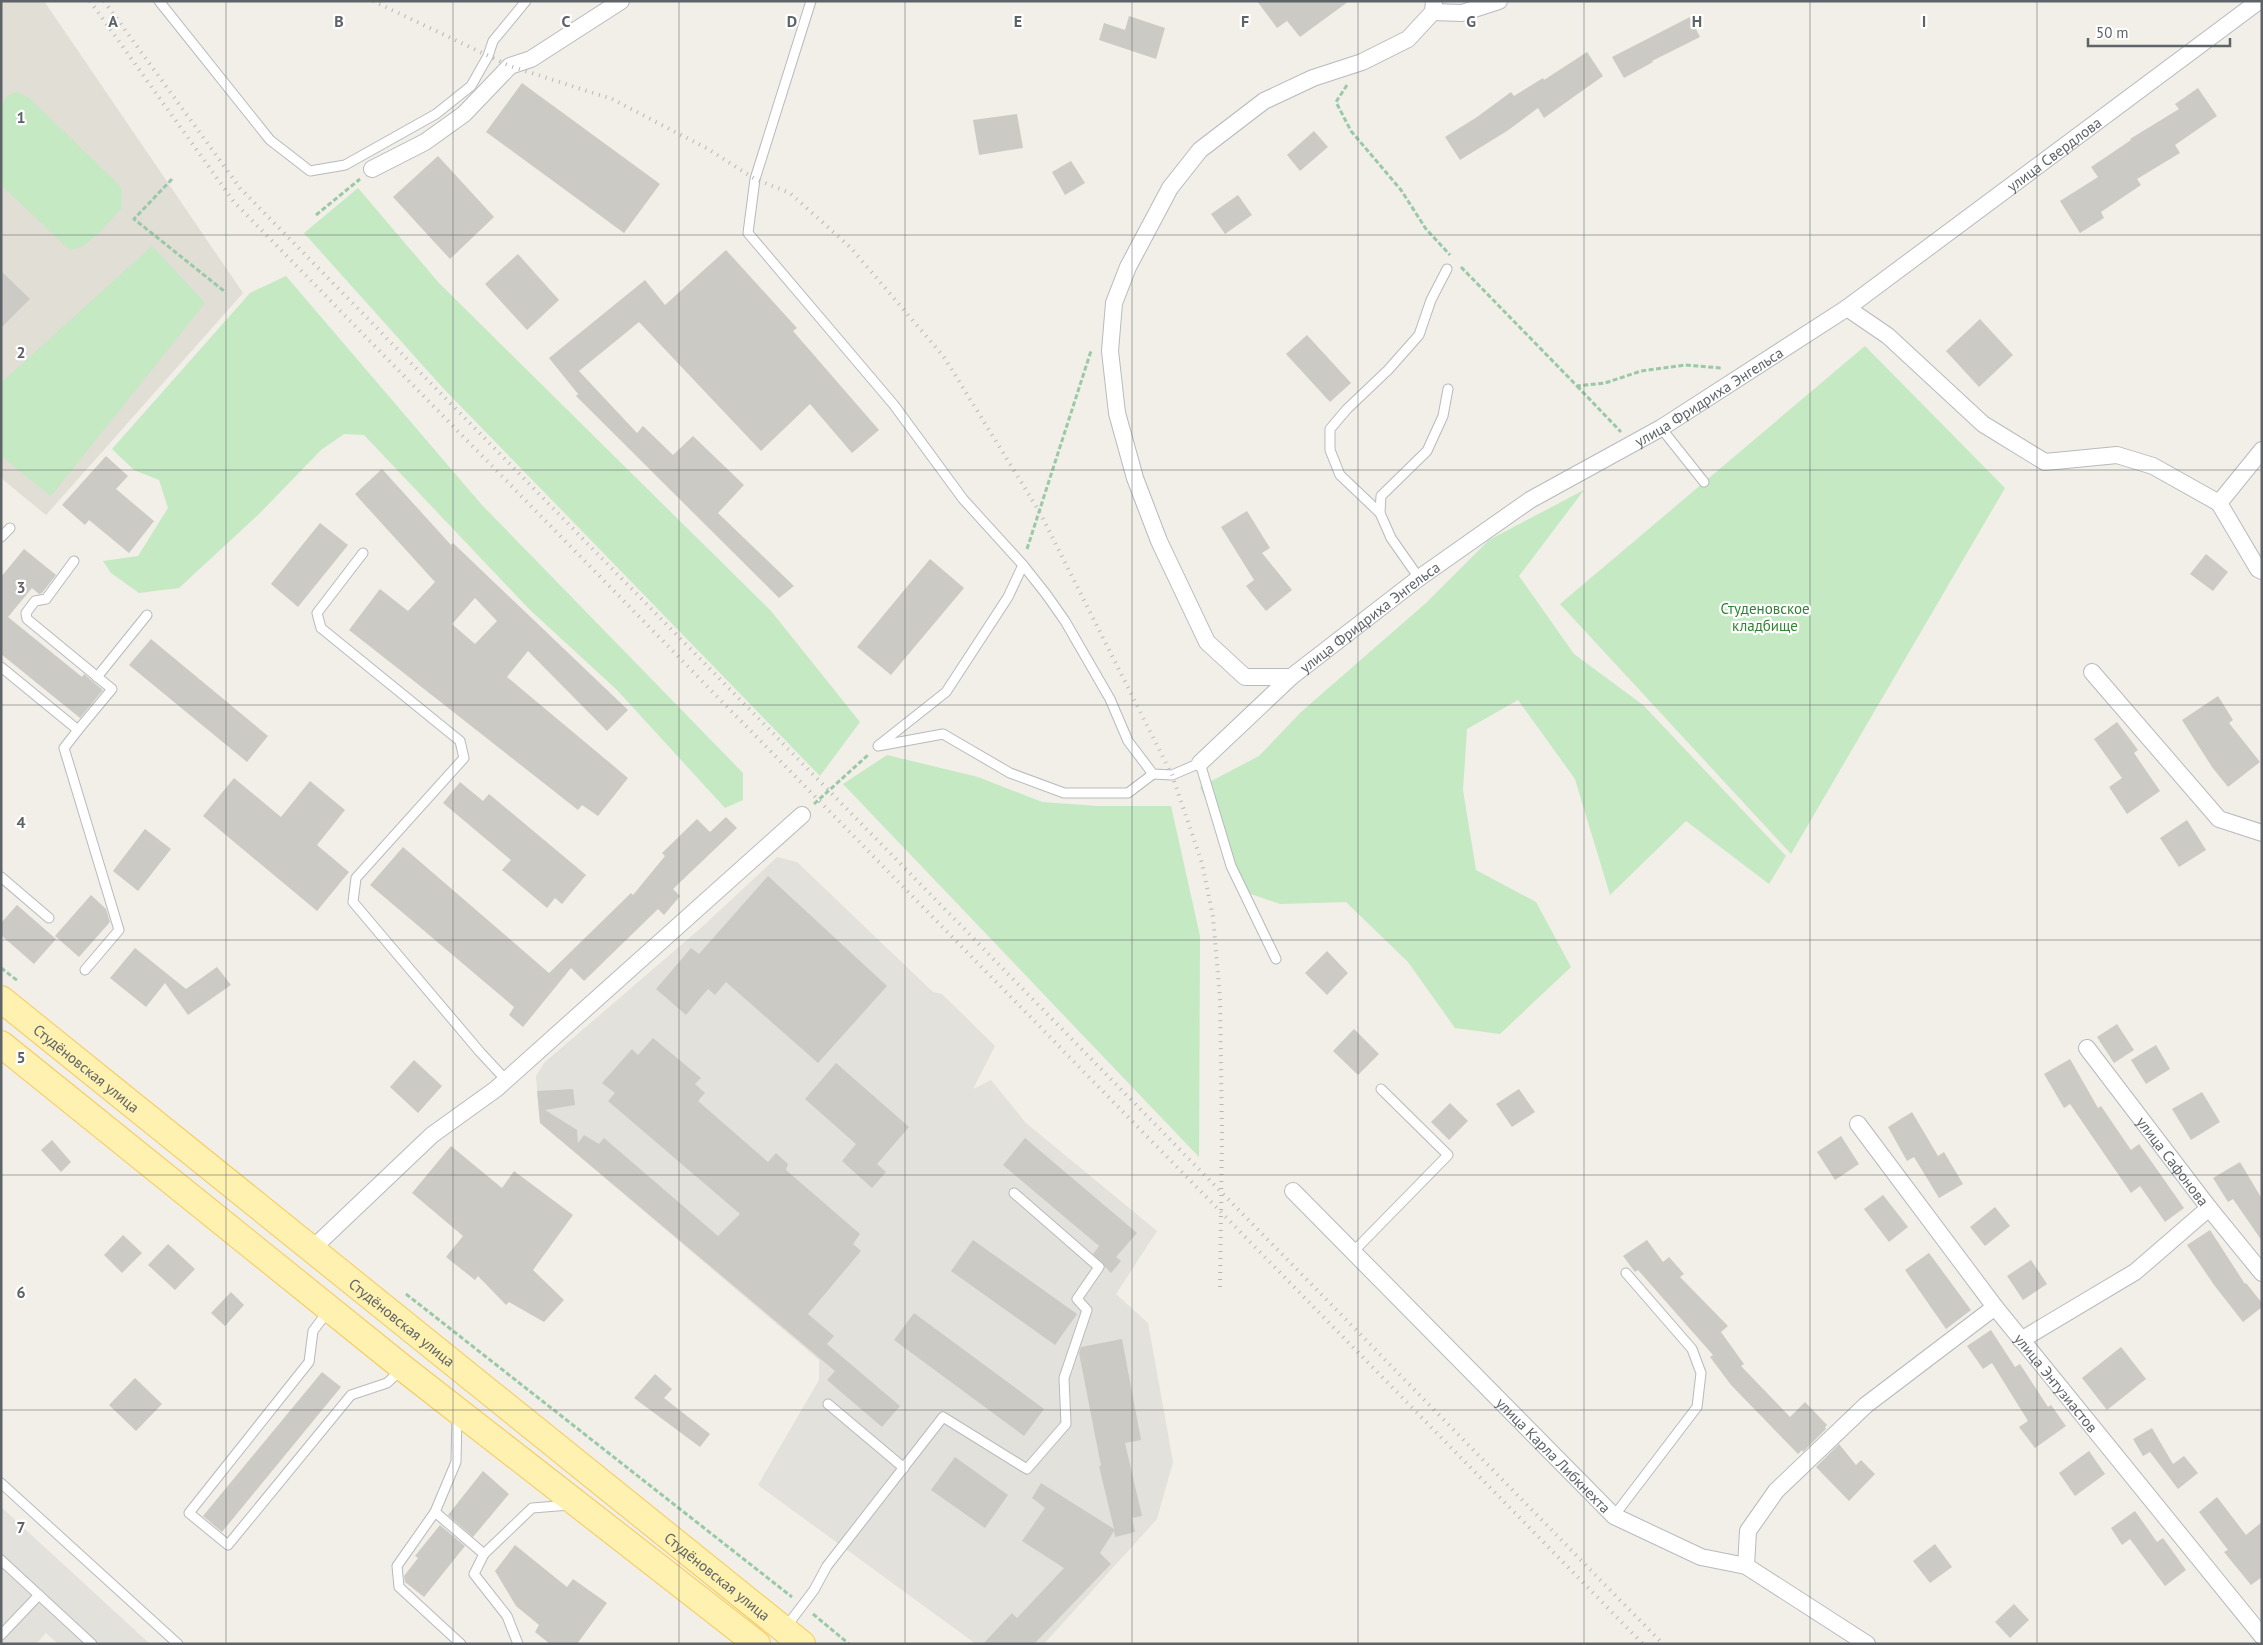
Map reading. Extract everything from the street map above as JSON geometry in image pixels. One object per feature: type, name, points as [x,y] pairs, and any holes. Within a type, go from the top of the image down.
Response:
[{"type":"main road","name":"Студёновская улица","points":[[12,992],[311,1250],[793,1637]]},
{"type":"main road","name":"Студёновская улица","points":[[1,1044],[735,1631],[757,1644]]},
{"type":"street","points":[[372,169],[425,142],[464,114],[510,66],[531,59],[621,1]]},
{"type":"street","name":"улица Фридриха Энгельса","points":[[1499,1],[1462,13],[1434,7],[1408,39],[1362,62],[1313,78],[1264,101],[1200,150],[1170,188],[1128,267],[1114,303],[1110,351],[1118,413],[1135,478],[1159,542],[1207,642],[1246,677],[1291,677],[1418,578],[1530,500],[1661,428],[1847,308]]},
{"type":"street","name":"улица Свердлова","points":[[1847,308],[2259,1]]},
{"type":"street","points":[[1847,308],[1888,336],[1983,424],[2045,462],[2117,455],[2153,466],[2219,502],[2258,569],[2262,572]]},
{"type":"street","points":[[2219,502],[2262,450]]},
{"type":"street","points":[[2092,672],[2219,819],[2262,833]]},
{"type":"street","points":[[1200,763],[1291,677]]},
{"type":"street","points":[[311,1250],[432,1135],[506,1080],[802,815]]},
{"type":"street","name":"улица Сафонова","points":[[2087,1048],[2209,1208],[2262,1273]]},
{"type":"street","name":"улица Энтузиастов","points":[[1858,1124],[2021,1340],[2262,1636]]},
{"type":"street","name":"улица Карла Либкнехта","points":[[1293,1191],[1352,1253],[1614,1516],[1701,1557],[1746,1566],[1867,1644]]},
{"type":"street","points":[[2021,1340],[2135,1272],[2209,1208]]},
{"type":"street","points":[[1746,1566],[1748,1531],[1776,1491],[1866,1405],[1995,1307]]},
{"type":"lane","points":[[159,1],[270,140],[310,171],[346,165],[436,114],[471,86],[488,56],[493,41],[526,1]]},
{"type":"lane","points":[[811,1],[755,179],[748,233],[894,405],[964,499],[1024,565],[1065,621],[1110,699],[1128,741],[1153,774]]},
{"type":"lane","points":[[1418,578],[1391,538],[1380,513],[1340,475],[1330,450],[1330,429],[1347,409],[1388,370],[1419,335],[1431,300],[1448,269]]},
{"type":"lane","points":[[1380,513],[1381,496],[1427,451],[1443,416],[1448,389]]},
{"type":"lane","points":[[1661,428],[1704,482]]},
{"type":"lane","points":[[1,537],[10,528]]},
{"type":"lane","points":[[363,553],[317,613],[321,628],[460,741],[464,758],[356,878],[352,902],[506,1080]]},
{"type":"lane","points":[[74,561],[46,599],[35,601],[26,613],[27,619],[112,689],[64,748],[118,930],[85,970]]},
{"type":"lane","points":[[878,746],[946,692],[1008,597],[1024,565]]},
{"type":"lane","points":[[97,677],[147,616]]},
{"type":"lane","points":[[1,667],[78,730]]},
{"type":"lane","points":[[878,746],[943,734],[1010,773],[1064,793],[1128,793],[1153,774],[1172,775],[1200,763],[1231,866],[1276,959]]},
{"type":"lane","points":[[1,877],[49,918]]},
{"type":"lane","points":[[1352,1253],[1448,1155],[1382,1089]]},
{"type":"lane","points":[[793,1637],[802,1605],[827,1566],[944,1417],[1027,1469],[1066,1424],[1064,1378],[1088,1310],[1077,1299],[1099,1267],[1014,1193]]},
{"type":"lane","points":[[1614,1516],[1697,1407],[1701,1372],[1692,1349],[1626,1273]]},
{"type":"lane","points":[[329,1308],[313,1331],[310,1362],[189,1513],[228,1545],[351,1395],[387,1383],[404,1368]]},
{"type":"lane","points":[[828,1404],[904,1468]]},
{"type":"lane","points":[[457,1408],[456,1462],[434,1512],[397,1566],[399,1587],[461,1644]]},
{"type":"lane","points":[[1,1482],[178,1644]]},
{"type":"lane","points":[[518,1644],[507,1616],[474,1574],[484,1554],[532,1508],[577,1504]]},
{"type":"lane","points":[[434,1512],[484,1554]]},
{"type":"lane","points":[[1,1560],[92,1644]]},
{"type":"lane","points":[[1,1635],[39,1595]]},
{"type":"path","points":[[1362,62],[1336,102],[1351,131],[1402,190],[1426,229],[1452,258]]},
{"type":"path","points":[[316,215],[372,169]]},
{"type":"path","points":[[172,179],[134,219],[224,291]]},
{"type":"path","points":[[1458,265],[1631,444]]},
{"type":"path","points":[[1024,565],[1029,537],[1056,466],[1092,350]]},
{"type":"path","points":[[1577,386],[1605,383],[1642,371],[1685,365],[1752,369]]},
{"type":"path","points":[[802,815],[878,746]]},
{"type":"path","points":[[1,968],[12,992]]},
{"type":"path","points":[[400,1289],[849,1644]]},
{"type":"shaded area","points":[[1,1],[44,1],[243,293],[46,515],[1,478]]},
{"type":"shaded area","points":[[777,857],[797,862],[933,992],[942,994],[995,1046],[973,1089],[991,1080],[1026,1123],[1157,1231],[1116,1294],[1148,1323],[1173,1462],[1157,1519],[1044,1644],[976,1644],[758,1485],[819,1380],[819,1360],[540,1123],[536,1076],[544,1063],[702,927]]},
{"type":"shaded area","points":[[1,1507],[150,1644],[58,1644],[46,1633],[36,1644],[1,1644]]},
{"type":"green space","points":[[18,92],[29,98],[118,184],[122,191],[121,209],[97,235],[76,249],[69,249],[1,185],[1,104],[10,94]]},
{"type":"green space","points":[[358,188],[439,283],[771,611],[860,722],[820,776],[443,388],[304,233]]},
{"type":"green space","points":[[152,246],[205,303],[51,496],[1,456],[1,383]]},
{"type":"green space","points":[[286,276],[481,504],[743,773],[743,800],[725,808],[617,690],[529,609],[364,435],[344,434],[321,450],[258,515],[179,588],[139,593],[111,573],[103,561],[138,556],[168,508],[159,480],[134,470],[112,449],[250,293]]},
{"type":"green space","name":"Студеновское кладбище","points":[[1865,346],[2005,488],[1791,854],[1560,604]]},
{"type":"green space","points":[[1584,490],[1519,576],[1574,654],[1643,705],[1786,856],[1769,884],[1686,821],[1610,895],[1575,779],[1518,700],[1467,729],[1463,790],[1476,870],[1536,902],[1571,967],[1500,1034],[1455,1028],[1408,962],[1346,902],[1280,904],[1248,893],[1200,787],[1259,756],[1301,712],[1426,603],[1489,540]]},
{"type":"green space","points":[[887,755],[978,777],[1042,802],[1097,806],[1171,806],[1200,936],[1199,1157],[843,784]]},
{"type":"building","points":[[1257,1],[1349,1],[1300,37],[1287,21],[1277,28]]},
{"type":"building","points":[[1129,16],[1165,28],[1156,59],[1099,40],[1104,23],[1125,30]]},
{"type":"building","points":[[1690,17],[1700,37],[1652,61],[1624,78],[1612,57]]},
{"type":"building","points":[[1587,52],[1603,76],[1544,118],[1538,108],[1507,131],[1460,160],[1445,137],[1477,117],[1511,92],[1514,96],[1543,78],[1544,80]]},
{"type":"building","points":[[522,83],[660,184],[624,233],[486,132]]},
{"type":"building","points":[[2198,88],[2217,116],[2175,145],[2180,153],[2137,179],[2141,185],[2101,212],[2104,218],[2080,233],[2060,201],[2098,177],[2091,167],[2130,139],[2179,109],[2175,104]]},
{"type":"building","points":[[1017,114],[1023,148],[979,155],[973,120]]},
{"type":"building","points":[[1314,131],[1328,147],[1300,171],[1287,155]]},
{"type":"building","points":[[438,156],[494,217],[450,259],[393,197]]},
{"type":"building","points":[[1071,161],[1085,183],[1065,195],[1052,172]]},
{"type":"building","points":[[1238,195],[1252,215],[1225,234],[1211,214]]},
{"type":"building","points":[[726,250],[797,328],[793,331],[879,430],[852,453],[810,404],[761,451],[639,322],[579,371],[637,433],[643,426],[673,455],[693,436],[744,485],[718,513],[794,586],[779,598],[576,396],[578,394],[549,358],[645,280],[665,305]]},
{"type":"building","points":[[518,254],[559,300],[527,330],[485,284]]},
{"type":"building","points":[[1,271],[30,299],[1,328]]},
{"type":"building","points":[[1980,319],[2013,355],[1979,387],[1946,351]]},
{"type":"building","points":[[1307,335],[1351,383],[1330,402],[1286,354]]},
{"type":"building","points":[[106,456],[128,476],[116,489],[154,521],[129,553],[89,520],[85,525],[62,505]]},
{"type":"building","points":[[382,469],[451,545],[453,543],[628,710],[607,731],[528,651],[507,677],[628,778],[598,816],[582,805],[578,810],[349,630],[380,589],[408,611],[435,582],[355,494]],"holes":[[[475,598],[497,621],[475,644],[452,624]]]},
{"type":"building","points":[[1247,511],[1270,548],[1262,553],[1292,590],[1266,611],[1246,586],[1254,580],[1221,527]]},
{"type":"building","points":[[320,523],[348,545],[298,607],[271,584]]},
{"type":"building","points":[[24,549],[56,575],[42,593],[39,594],[32,588],[8,617],[82,677],[84,674],[103,690],[80,718],[1,654],[1,577]]},
{"type":"building","points":[[2206,554],[2228,572],[2213,591],[2190,574]]},
{"type":"building","points":[[930,559],[964,588],[891,675],[857,647]]},
{"type":"building","points":[[151,639],[268,736],[247,762],[129,665]]},
{"type":"building","points":[[2218,696],[2233,720],[2229,723],[2260,762],[2228,787],[2212,767],[2182,720]]},
{"type":"building","points":[[2117,722],[2138,750],[2134,753],[2160,791],[2127,814],[2109,787],[2122,778],[2094,739]]},
{"type":"building","points":[[234,778],[281,817],[310,781],[345,810],[317,845],[349,872],[317,911],[203,816]]},
{"type":"building","points":[[460,782],[483,801],[489,794],[586,875],[562,904],[555,898],[547,908],[502,870],[511,860],[443,803]]},
{"type":"building","points":[[726,817],[737,828],[673,889],[680,896],[664,915],[658,909],[584,981],[571,968],[523,1027],[509,1015],[514,1007],[370,885],[403,847],[549,973],[631,893],[633,895],[665,856],[662,853],[697,819],[710,832]]},
{"type":"building","points":[[2187,820],[2206,850],[2179,867],[2160,838]]},
{"type":"building","points":[[145,829],[171,849],[138,891],[113,871]]},
{"type":"building","points":[[768,876],[887,986],[818,1063],[726,982],[715,995],[708,989],[686,1015],[656,989],[691,948],[699,954]]},
{"type":"building","points":[[91,895],[106,909],[110,922],[79,957],[55,936]]},
{"type":"building","points":[[17,905],[56,939],[34,964],[1,935],[1,923]]},
{"type":"building","points":[[135,948],[186,989],[217,967],[231,985],[188,1015],[165,983],[146,1007],[110,978]]},
{"type":"building","points":[[1327,951],[1348,973],[1327,995],[1305,973]]},
{"type":"building","points":[[2117,1024],[2134,1050],[2114,1063],[2097,1037]]},
{"type":"building","points":[[1354,1029],[1379,1054],[1358,1075],[1333,1051]]},
{"type":"building","points":[[653,1038],[701,1078],[695,1084],[705,1093],[698,1101],[768,1162],[776,1153],[788,1164],[786,1170],[860,1234],[853,1244],[861,1251],[808,1314],[834,1336],[827,1344],[900,1406],[882,1427],[827,1380],[835,1371],[540,1123],[537,1091],[573,1089],[575,1105],[545,1110],[577,1130],[578,1143],[584,1135],[599,1144],[604,1138],[718,1236],[740,1214],[608,1101],[615,1093],[602,1083],[632,1049],[638,1055]]},
{"type":"building","points":[[2156,1045],[2170,1069],[2146,1084],[2131,1060]]},
{"type":"building","points":[[2070,1059],[2098,1108],[2101,1106],[2131,1150],[2139,1144],[2184,1208],[2165,1222],[2140,1186],[2131,1193],[2070,1104],[2064,1108],[2044,1074]]},
{"type":"building","points":[[414,1060],[442,1086],[418,1113],[390,1087]]},
{"type":"building","points":[[836,1063],[909,1127],[877,1164],[886,1172],[872,1188],[842,1161],[856,1144],[805,1099]]},
{"type":"building","points":[[1519,1089],[1535,1112],[1512,1127],[1496,1104]]},
{"type":"building","points":[[2202,1092],[2220,1122],[2191,1140],[2172,1109]]},
{"type":"building","points":[[1450,1103],[1468,1121],[1449,1140],[1431,1122]]},
{"type":"building","points":[[1912,1112],[1938,1156],[1944,1152],[1963,1184],[1939,1198],[1914,1157],[1907,1161],[1888,1127]]},
{"type":"building","points":[[1841,1136],[1859,1164],[1835,1180],[1817,1152]]},
{"type":"building","points":[[1025,1138],[1137,1233],[1116,1257],[1121,1261],[1111,1273],[1093,1254],[1099,1246],[1003,1165]]},
{"type":"building","points":[[52,1140],[71,1162],[61,1172],[41,1150]]},
{"type":"building","points":[[451,1146],[502,1188],[514,1171],[573,1215],[533,1270],[564,1300],[544,1322],[509,1302],[506,1305],[478,1276],[475,1280],[446,1257],[463,1236],[412,1193]]},
{"type":"building","points":[[2240,1162],[2262,1199],[2262,1241],[2233,1199],[2228,1202],[2213,1178]]},
{"type":"building","points":[[1883,1195],[1908,1227],[1889,1242],[1864,1209]]},
{"type":"building","points":[[1995,1207],[2010,1226],[1985,1246],[1970,1227]]},
{"type":"building","points":[[2210,1230],[2245,1284],[2262,1303],[2262,1307],[2243,1322],[2214,1285],[2187,1245]]},
{"type":"building","points":[[123,1235],[142,1253],[122,1273],[104,1255]]},
{"type":"building","points":[[973,1240],[1077,1314],[1055,1345],[951,1271]]},
{"type":"building","points":[[1647,1240],[1663,1262],[1669,1257],[1684,1274],[1680,1277],[1728,1326],[1721,1332],[1744,1364],[1741,1366],[1790,1417],[1805,1402],[1827,1425],[1826,1429],[1803,1452],[1802,1450],[1798,1454],[1731,1385],[1710,1357],[1713,1355],[1638,1270],[1635,1272],[1623,1256]]},
{"type":"building","points":[[168,1244],[195,1269],[175,1290],[148,1265]]},
{"type":"building","points":[[1929,1253],[1971,1310],[1946,1329],[1905,1270]]},
{"type":"building","points":[[2031,1260],[2047,1284],[2023,1300],[2007,1276]]},
{"type":"building","points":[[231,1292],[244,1305],[225,1326],[211,1313]]},
{"type":"building","points":[[914,1313],[1044,1409],[1024,1436],[894,1340]]},
{"type":"building","points":[[1991,1330],[2015,1367],[2020,1364],[2048,1407],[2051,1405],[2066,1426],[2035,1448],[2019,1427],[2028,1421],[1992,1363],[1983,1369],[1967,1346]]},
{"type":"building","points":[[1122,1339],[1141,1440],[1125,1443],[1142,1516],[1132,1518],[1135,1532],[1115,1537],[1114,1531],[1100,1553],[1111,1564],[1034,1644],[983,1644],[1012,1613],[1017,1618],[1064,1568],[1022,1541],[1045,1508],[1032,1498],[1041,1483],[1114,1529],[1099,1466],[1101,1466],[1079,1353],[1081,1347]]},
{"type":"building","points":[[2121,1347],[2146,1379],[2107,1410],[2082,1378]]},
{"type":"building","points":[[322,1372],[341,1387],[222,1532],[203,1516]]},
{"type":"building","points":[[655,1374],[672,1389],[664,1398],[710,1434],[700,1447],[634,1398]]},
{"type":"building","points":[[135,1378],[162,1404],[136,1431],[109,1405]]},
{"type":"building","points":[[2152,1428],[2173,1464],[2184,1456],[2198,1473],[2178,1489],[2150,1452],[2143,1456],[2133,1439]]},
{"type":"building","points":[[1839,1444],[1856,1465],[1861,1460],[1875,1474],[1849,1501],[1816,1467]]},
{"type":"building","points":[[2089,1451],[2105,1474],[2075,1496],[2059,1473]]},
{"type":"building","points":[[955,1457],[1008,1495],[985,1528],[931,1490]]},
{"type":"building","points":[[483,1471],[509,1494],[473,1537],[448,1515]]},
{"type":"building","points":[[2217,1497],[2246,1535],[2262,1522],[2262,1577],[2251,1585],[2224,1552],[2228,1550],[2199,1512]]},
{"type":"building","points":[[2135,1511],[2157,1542],[2163,1538],[2186,1570],[2165,1586],[2130,1539],[2122,1545],[2111,1528]]},
{"type":"building","points":[[440,1525],[465,1546],[424,1597],[405,1582],[404,1576],[418,1558],[415,1556]]},
{"type":"building","points":[[1935,1544],[1952,1567],[1930,1583],[1913,1561]]},
{"type":"building","points":[[515,1545],[567,1587],[573,1579],[607,1603],[577,1644],[550,1644],[535,1632],[539,1625],[516,1606],[495,1571]]},
{"type":"building","points":[[2014,1604],[2029,1620],[2010,1638],[1995,1622]]},
{"type":"railway","points":[[90,1],[234,202],[1643,1644]]},
{"type":"railway","points":[[104,1],[240,188],[1663,1644]]},
{"type":"railway","points":[[373,1],[510,66],[612,99],[708,149],[755,179],[790,193],[851,248],[944,357],[1039,511],[1172,775],[1202,863],[1213,917],[1220,998],[1222,1134],[1220,1290]]}]
